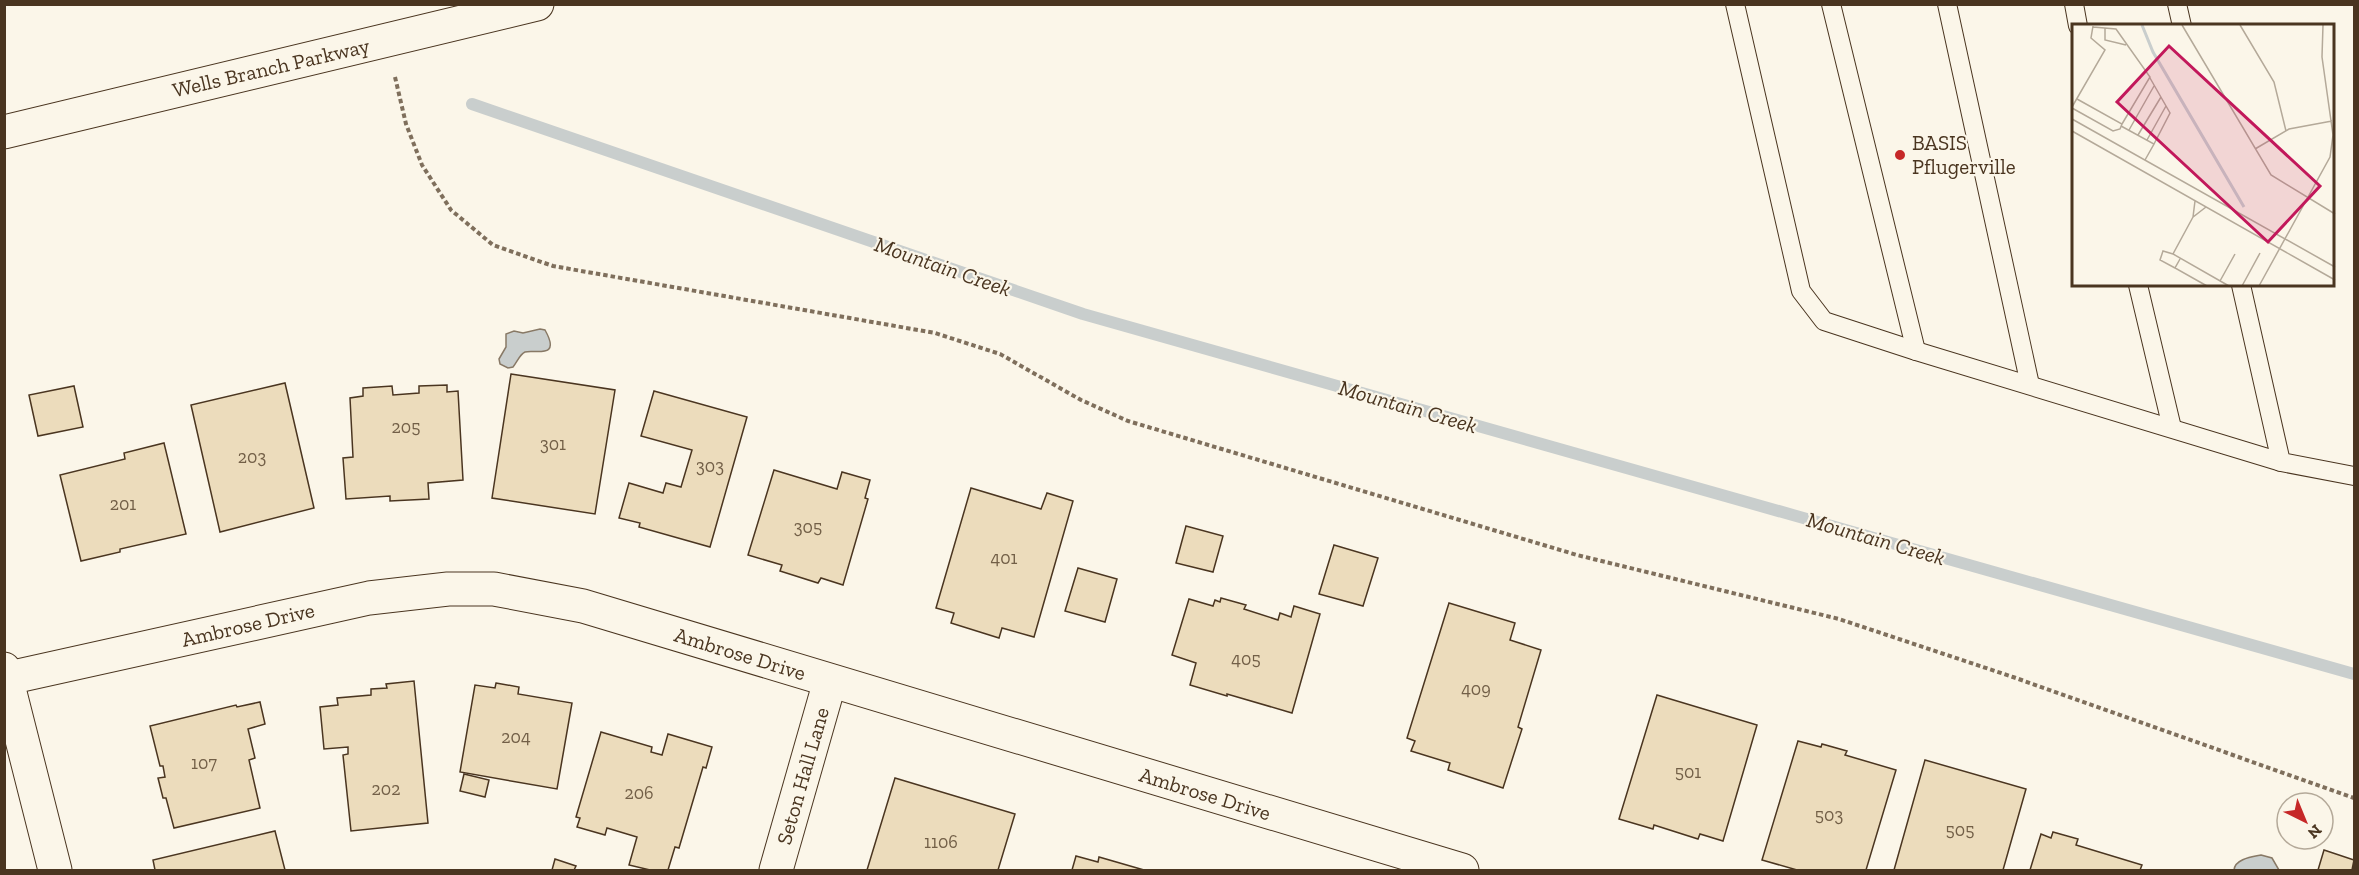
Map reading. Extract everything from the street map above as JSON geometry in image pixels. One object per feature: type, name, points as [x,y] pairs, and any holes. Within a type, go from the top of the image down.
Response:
[{"type":"street","name":"Wells Branch Parkway","points":[[4,132],[537,4]]},
{"type":"street","name":"Ambrose Drive","points":[[5,676],[369,598],[448,589],[494,589],[583,606],[1462,870]]},
{"type":"street","points":[[5,676],[55,870]]},
{"type":"street","name":"Seton Hall Lane","points":[[776,870],[830,681]]},
{"type":"lane","points":[[1736,4],[1801,291],[1824,321],[2281,462],[2355,476]]},
{"type":"lane","points":[[1831,4],[1916,351]]},
{"type":"lane","points":[[1947,4],[2030,385]]},
{"type":"lane","points":[[2074,4],[2079,24]]},
{"type":"lane","points":[[2177,4],[2182,24]]},
{"type":"lane","points":[[2138,286],[2172,428]]},
{"type":"lane","points":[[2241,286],[2281,462]]},
{"type":"path","points":[[394,74],[406,124],[422,165],[451,210],[493,245],[553,266],[935,333],[1000,354],[1081,400],[1128,421],[1577,555],[1839,619],[2013,676],[2355,798]]},
{"type":"shaded area","points":[[545,330],[549,339],[549,349],[525,352],[513,367],[508,368],[500,364],[499,359],[506,347],[506,334],[514,331],[523,333]]},
{"type":"shaded area","points":[[2261,855],[2272,858],[2279,870],[2234,870],[2240,861]]},
{"type":"building","points":[[511,374],[615,390],[595,514],[492,498]]},
{"type":"building","points":[[285,383],[314,508],[220,532],[191,405]]},
{"type":"building","points":[[447,385],[447,392],[458,391],[463,480],[428,483],[429,499],[390,501],[390,496],[346,499],[343,458],[353,457],[350,398],[363,396],[363,388],[392,386],[393,395],[419,393],[419,386]]},
{"type":"building","points":[[74,386],[83,427],[38,436],[29,395]]},
{"type":"building","points":[[654,391],[747,417],[710,547],[639,527],[640,523],[619,518],[629,483],[663,493],[666,483],[681,487],[692,450],[641,436]]},
{"type":"building","points":[[164,443],[186,534],[120,549],[120,552],[81,561],[60,475],[125,459],[124,453]]},
{"type":"building","points":[[774,470],[837,489],[842,472],[870,480],[865,498],[868,499],[843,585],[821,578],[818,583],[780,571],[782,565],[748,555]]},
{"type":"building","points":[[971,488],[1041,509],[1047,493],[1073,501],[1034,637],[1002,628],[999,638],[951,623],[954,613],[936,608]]},
{"type":"building","points":[[1186,526],[1223,536],[1213,572],[1176,563]]},
{"type":"building","points":[[1334,545],[1378,558],[1363,606],[1319,594]]},
{"type":"building","points":[[1078,568],[1117,579],[1105,622],[1065,611]]},
{"type":"building","points":[[1221,598],[1246,605],[1244,609],[1278,620],[1280,613],[1291,617],[1294,606],[1320,614],[1292,713],[1190,685],[1196,663],[1172,655],[1189,599],[1213,606],[1215,600],[1220,602]]},
{"type":"building","points":[[1449,603],[1515,623],[1510,640],[1541,650],[1518,727],[1522,729],[1503,788],[1448,770],[1450,763],[1411,751],[1415,741],[1407,738]]},
{"type":"building","points":[[414,681],[428,823],[351,831],[343,755],[348,754],[348,747],[324,749],[320,707],[338,705],[337,698],[371,695],[371,689],[387,688],[386,684]]},
{"type":"building","points":[[496,683],[519,687],[518,694],[572,703],[557,789],[460,772],[475,685],[495,688]]},
{"type":"building","points":[[1657,695],[1757,725],[1723,841],[1700,834],[1698,839],[1654,825],[1653,829],[1619,819]]},
{"type":"building","points":[[260,702],[265,724],[248,729],[255,758],[249,760],[260,808],[174,828],[158,778],[165,777],[150,726],[236,705],[237,707]]},
{"type":"building","points":[[601,732],[652,747],[651,752],[662,755],[668,734],[712,747],[706,768],[703,767],[679,848],[675,847],[668,870],[650,870],[629,865],[637,837],[607,828],[605,835],[577,827],[580,818],[576,817]]},
{"type":"building","points":[[1798,741],[1821,747],[1822,744],[1847,751],[1845,755],[1896,770],[1866,870],[1797,870],[1762,860]]},
{"type":"building","points":[[1925,760],[2026,789],[2003,870],[1894,870]]},
{"type":"building","points":[[464,774],[489,780],[485,797],[460,791]]},
{"type":"building","points":[[895,778],[1015,814],[998,870],[867,870]]},
{"type":"building","points":[[275,831],[285,870],[155,870],[153,860]]},
{"type":"building","points":[[2053,832],[2078,839],[2076,845],[2142,865],[2140,870],[2030,870],[2041,834],[2051,838]]},
{"type":"building","points":[[2324,851],[2354,860],[2352,870],[2318,870]]},
{"type":"building","points":[[1076,856],[1098,862],[1099,857],[1144,870],[1072,870]]},
{"type":"building","points":[[555,859],[576,866],[574,870],[552,870]]},
{"type":"waterway","name":"Mountain Creek","points":[[472,104],[1083,314],[2354,674]]},
{"type":"place","name":"BASIS Pflugerville","points":[[1900,155]]}]
